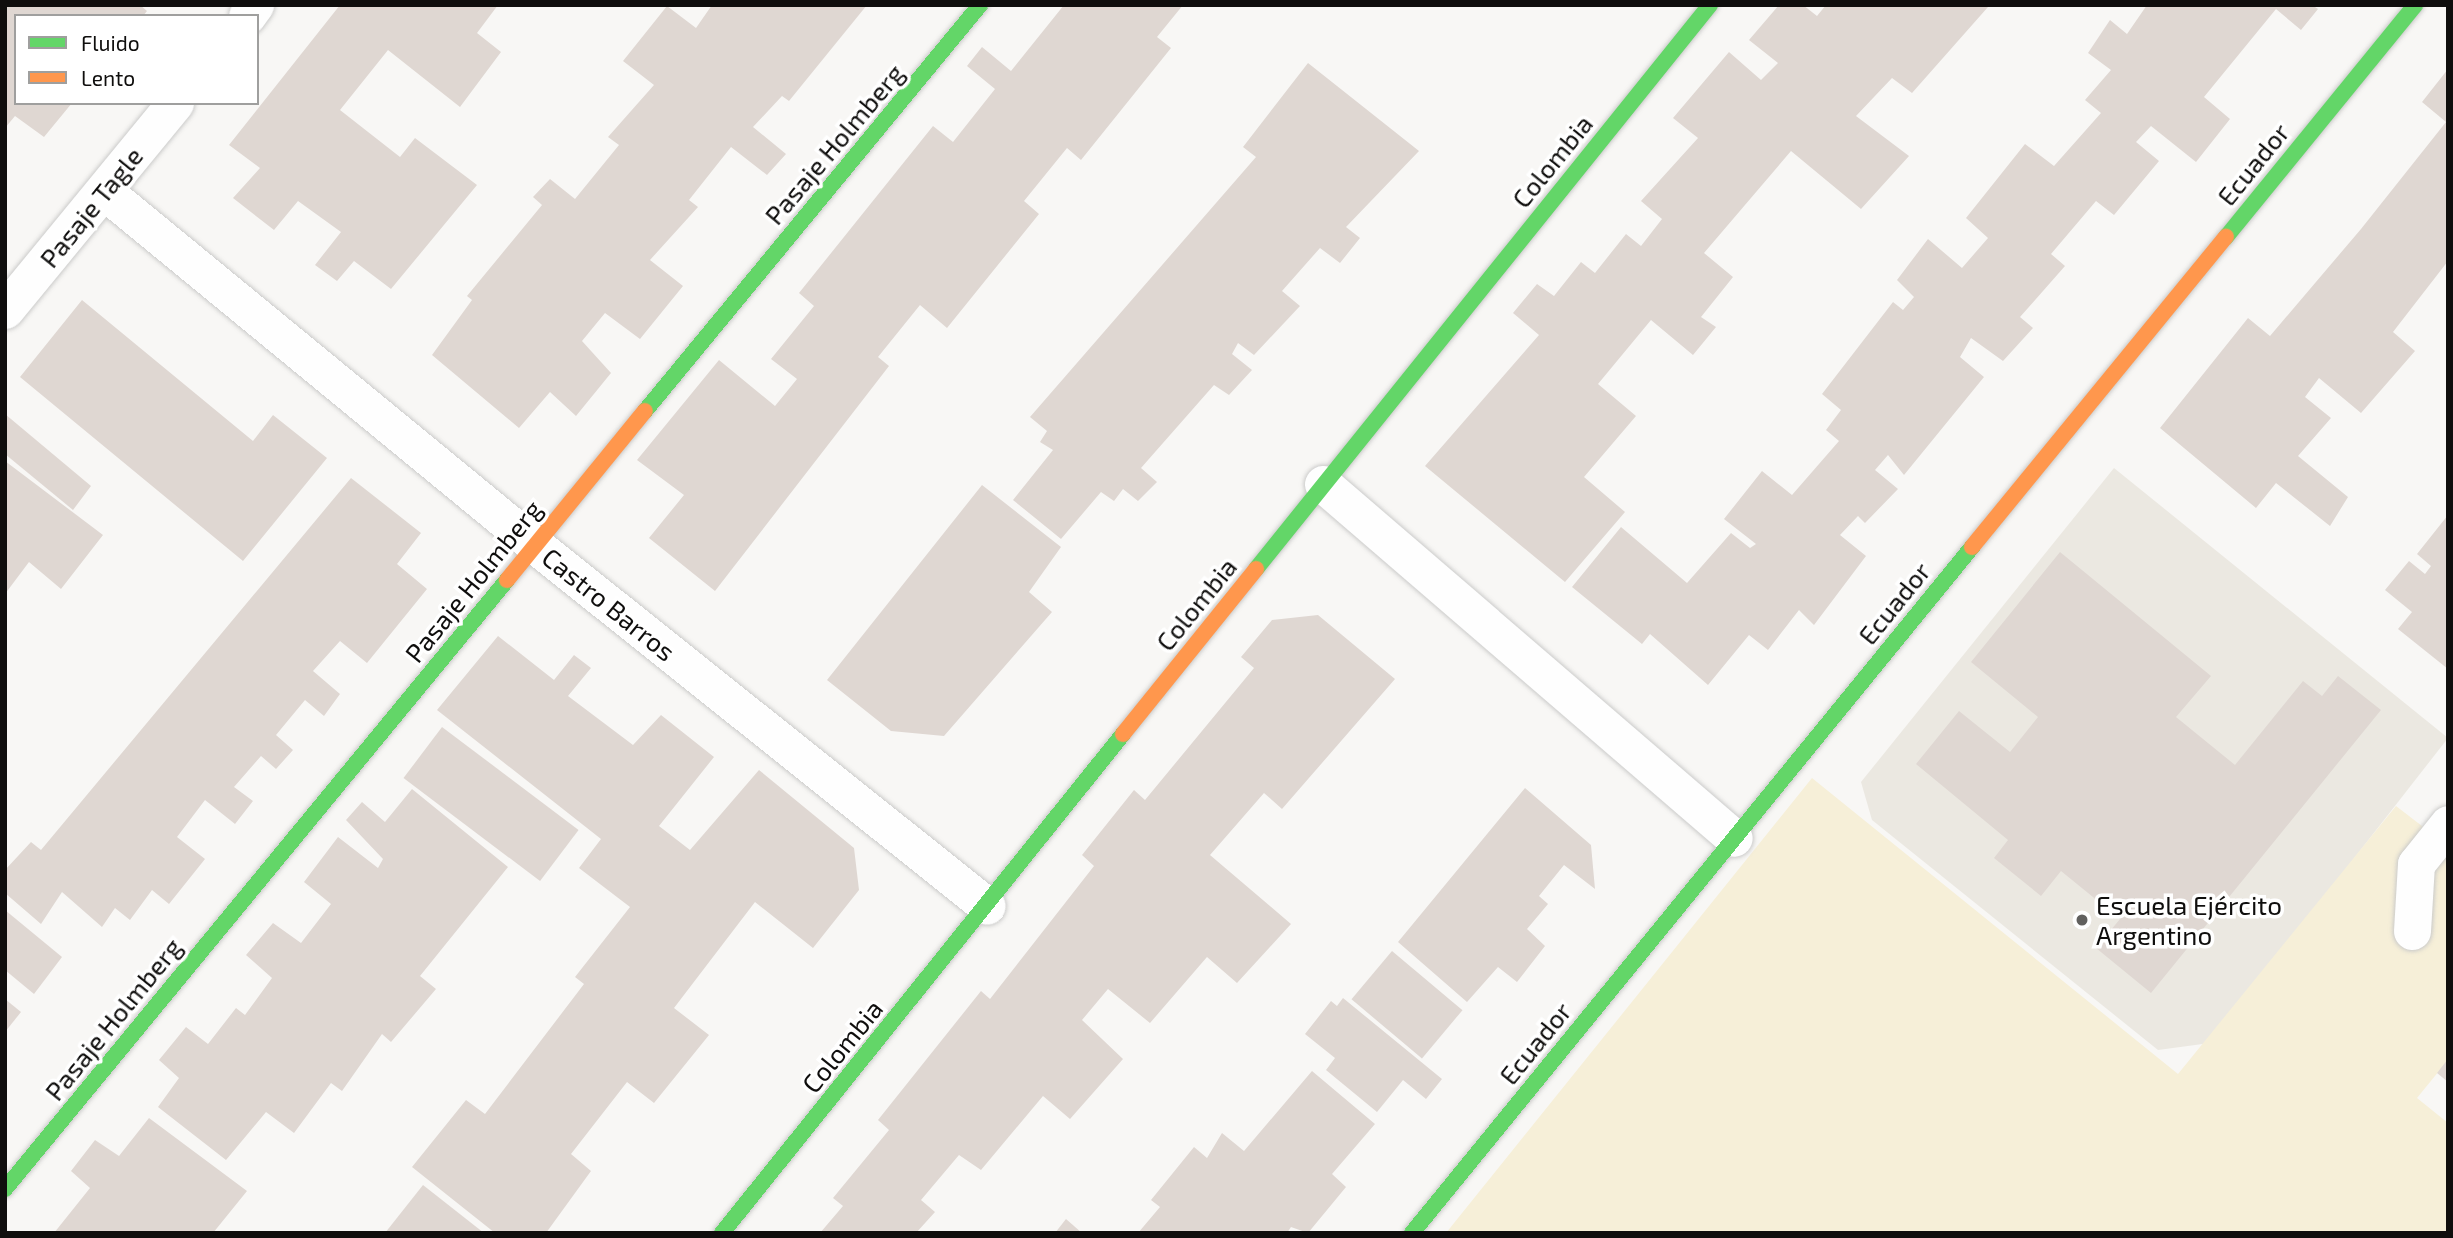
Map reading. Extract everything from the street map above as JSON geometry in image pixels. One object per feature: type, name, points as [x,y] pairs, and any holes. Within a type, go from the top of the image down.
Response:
[{"type":"street","name":"Pasaje Holmberg","points":[[5,1189],[980,5]]},
{"type":"street","name":"Colombia","points":[[722,1233],[1710,5]]},
{"type":"street","name":"Ecuador","points":[[1412,1233],[2415,5]]},
{"type":"street","name":"Pasaje Tagle","points":[[5,310],[173,105]]},
{"type":"street","name":"Castro Barros","points":[[104,191],[535,544],[987,906]]},
{"type":"street","points":[[1323,484],[1734,838]]},
{"type":"street","points":[[2412,931],[2416,864],[2448,824]]},
{"type":"shaded area","points":[[2114,468],[2448,738],[2210,1043],[2158,1050],[1872,820],[1861,782]]},
{"type":"shaded area","points":[[1812,778],[2178,1074],[2396,806],[2448,846],[2448,1060],[2417,1098],[2448,1123],[2448,1233],[1446,1233]]},
{"type":"building","points":[[5,5],[140,5],[147,11],[145,14],[14,14],[14,105],[70,105],[44,137],[15,116],[5,128]]},
{"type":"building","points":[[340,5],[498,5],[477,33],[501,52],[460,107],[388,50],[340,110],[400,157],[415,138],[477,185],[391,289],[354,261],[337,281],[315,265],[341,232],[298,201],[274,230],[233,198],[260,168],[229,145]]},
{"type":"building","points":[[712,5],[867,5],[789,101],[782,96],[753,127],[786,154],[767,175],[731,147],[689,200],[698,207],[650,260],[683,286],[640,339],[605,313],[582,341],[611,373],[576,416],[550,392],[519,428],[432,355],[472,300],[467,296],[542,205],[533,197],[550,179],[575,199],[619,145],[608,137],[654,85],[623,61],[667,6],[696,28]]},
{"type":"building","points":[[1064,5],[1183,5],[1157,37],[1171,48],[1081,160],[1067,148],[1024,201],[1039,214],[947,328],[920,305],[878,357],[889,366],[715,591],[649,538],[684,495],[637,460],[719,360],[775,406],[797,379],[771,359],[814,306],[799,293],[933,126],[953,142],[995,89],[967,66],[982,47],[1011,71]]},
{"type":"building","points":[[1779,5],[1803,5],[1817,16],[1826,5],[1988,7],[1912,93],[1892,78],[1856,116],[1909,156],[1861,209],[1791,151],[1704,253],[1733,277],[1701,317],[1716,327],[1693,355],[1651,320],[1598,384],[1636,416],[1584,477],[1625,512],[1565,582],[1425,466],[1539,335],[1513,313],[1537,284],[1554,296],[1581,262],[1595,273],[1626,234],[1641,246],[1662,219],[1641,201],[1698,138],[1673,118],[1729,52],[1761,80],[1778,63],[1749,40]]},
{"type":"building","points":[[2147,5],[2312,5],[2318,9],[2301,30],[2276,9],[2204,97],[2230,119],[2196,162],[2151,126],[2136,142],[2159,161],[2114,215],[2096,201],[2051,254],[2065,266],[2020,317],[2033,328],[2003,361],[1971,338],[1960,357],[1984,377],[1904,475],[1888,455],[1875,470],[1898,489],[1865,523],[1858,516],[1840,535],[1866,556],[1814,625],[1799,610],[1768,650],[1749,635],[1708,685],[1650,634],[1642,644],[1572,587],[1621,527],[1687,583],[1731,533],[1750,548],[1756,544],[1724,519],[1762,471],[1792,495],[1839,441],[1826,430],[1841,410],[1822,394],[1893,302],[1903,310],[1914,297],[1897,280],[1928,239],[1962,268],[1988,238],[1966,218],[2025,144],[2054,166],[2101,113],[2085,100],[2111,70],[2088,53],[2110,20],[2127,34]]},
{"type":"building","points":[[1308,63],[1419,151],[1346,227],[1360,238],[1340,263],[1320,248],[1282,291],[1300,306],[1254,355],[1238,343],[1232,354],[1252,370],[1229,395],[1214,385],[1141,468],[1157,482],[1138,501],[1123,489],[1114,501],[1101,492],[1061,539],[1013,500],[1053,450],[1040,442],[1047,431],[1030,417],[1256,157],[1243,147]]},
{"type":"building","points":[[2448,69],[2448,261],[2393,332],[2415,351],[2361,413],[2319,378],[2305,397],[2331,418],[2298,456],[2348,497],[2330,526],[2276,483],[2256,508],[2160,428],[2248,318],[2270,336],[2361,229],[2446,122],[2422,102]]},
{"type":"building","points":[[82,300],[253,441],[273,415],[327,458],[243,561],[20,377]]},
{"type":"building","points":[[5,414],[91,486],[73,510],[5,454]]},
{"type":"building","points":[[5,461],[103,535],[61,589],[29,562],[5,594]]},
{"type":"building","points":[[351,478],[421,533],[397,564],[427,589],[367,663],[340,641],[313,671],[340,694],[324,716],[305,700],[276,735],[293,750],[276,769],[261,756],[234,787],[253,801],[235,824],[205,800],[177,837],[205,859],[169,904],[152,890],[130,920],[115,908],[102,927],[62,892],[41,924],[5,893],[5,870],[31,842],[41,850]]},
{"type":"building","points":[[982,485],[1061,547],[1029,592],[1052,612],[944,736],[891,731],[827,680]]},
{"type":"building","points":[[2448,515],[2448,669],[2398,629],[2412,612],[2385,590],[2409,561],[2425,574],[2431,566],[2417,554]]},
{"type":"building","points":[[2060,552],[2211,676],[2176,717],[2235,765],[2303,681],[2322,696],[2338,676],[2381,710],[2151,993],[2096,948],[2120,919],[2061,871],[2041,896],[1994,858],[2008,840],[1916,764],[1959,711],[2010,752],[2038,717],[1971,662]]},
{"type":"building","points":[[1318,615],[1395,679],[1282,809],[1264,793],[1210,855],[1291,924],[1237,983],[1207,957],[1150,1023],[1108,989],[1082,1020],[1123,1059],[1070,1119],[1043,1096],[981,1170],[959,1155],[921,1200],[935,1212],[916,1233],[820,1233],[843,1206],[833,1198],[889,1130],[878,1120],[981,991],[990,999],[1094,866],[1082,855],[1134,790],[1145,800],[1254,668],[1241,657],[1272,620]]},
{"type":"building","points":[[498,636],[554,680],[574,655],[591,668],[568,696],[633,745],[661,715],[714,757],[659,826],[690,850],[759,770],[854,848],[859,890],[813,948],[755,902],[674,1008],[709,1035],[654,1103],[627,1082],[571,1154],[591,1171],[546,1233],[495,1233],[412,1167],[466,1100],[485,1114],[584,984],[575,977],[630,907],[579,868],[601,839],[437,710]]},
{"type":"building","points":[[442,727],[579,830],[540,881],[403,778]]},
{"type":"building","points":[[1525,788],[1591,845],[1595,889],[1564,865],[1539,896],[1548,904],[1527,929],[1545,946],[1517,982],[1498,967],[1467,1002],[1398,942]]},
{"type":"building","points":[[412,789],[508,867],[420,976],[436,989],[391,1042],[382,1034],[342,1091],[331,1083],[294,1133],[266,1112],[226,1160],[158,1107],[179,1078],[159,1060],[186,1027],[208,1044],[236,1008],[245,1015],[272,978],[246,955],[273,923],[301,943],[331,904],[304,882],[338,837],[378,868],[383,859],[346,820],[362,802],[385,822]]},
{"type":"building","points":[[5,910],[62,957],[34,994],[5,970]]},
{"type":"building","points":[[1392,951],[1462,1010],[1422,1058],[1352,999]]},
{"type":"building","points":[[1343,998],[1442,1079],[1426,1099],[1403,1080],[1377,1112],[1326,1070],[1335,1058],[1305,1034],[1331,1001],[1337,1006]]},
{"type":"building","points":[[5,999],[21,1012],[5,1032]]},
{"type":"building","points":[[2448,1059],[2448,1082],[2437,1073]]},
{"type":"building","points":[[1312,1071],[1375,1124],[1332,1174],[1346,1187],[1308,1233],[1291,1227],[1287,1233],[1138,1233],[1160,1207],[1151,1200],[1194,1147],[1207,1158],[1222,1133],[1244,1151]]},
{"type":"building","points":[[149,1118],[247,1191],[213,1233],[54,1233],[90,1188],[71,1171],[95,1140],[119,1156]]},
{"type":"building","points":[[423,1185],[484,1233],[385,1233]]},
{"type":"building","points":[[1066,1219],[1082,1233],[1055,1233]]},
{"type":"traffic: fast","points":[[645,411],[980,5]]},
{"type":"traffic: fast","points":[[1256,569],[1710,5]]},
{"type":"traffic: fast","points":[[2226,237],[2415,5]]},
{"type":"traffic: fast","points":[[1412,1233],[1972,547]]},
{"type":"traffic: fast","points":[[5,1189],[507,580]]},
{"type":"traffic: fast","points":[[722,1233],[1123,734]]},
{"type":"traffic: slow","points":[[1972,547],[2226,237]]},
{"type":"traffic: slow","points":[[507,580],[645,411]]},
{"type":"traffic: slow","points":[[1123,734],[1256,569]]},
{"type":"place","name":"Escuela Ejército Argentino","points":[[2082,920]]}]
